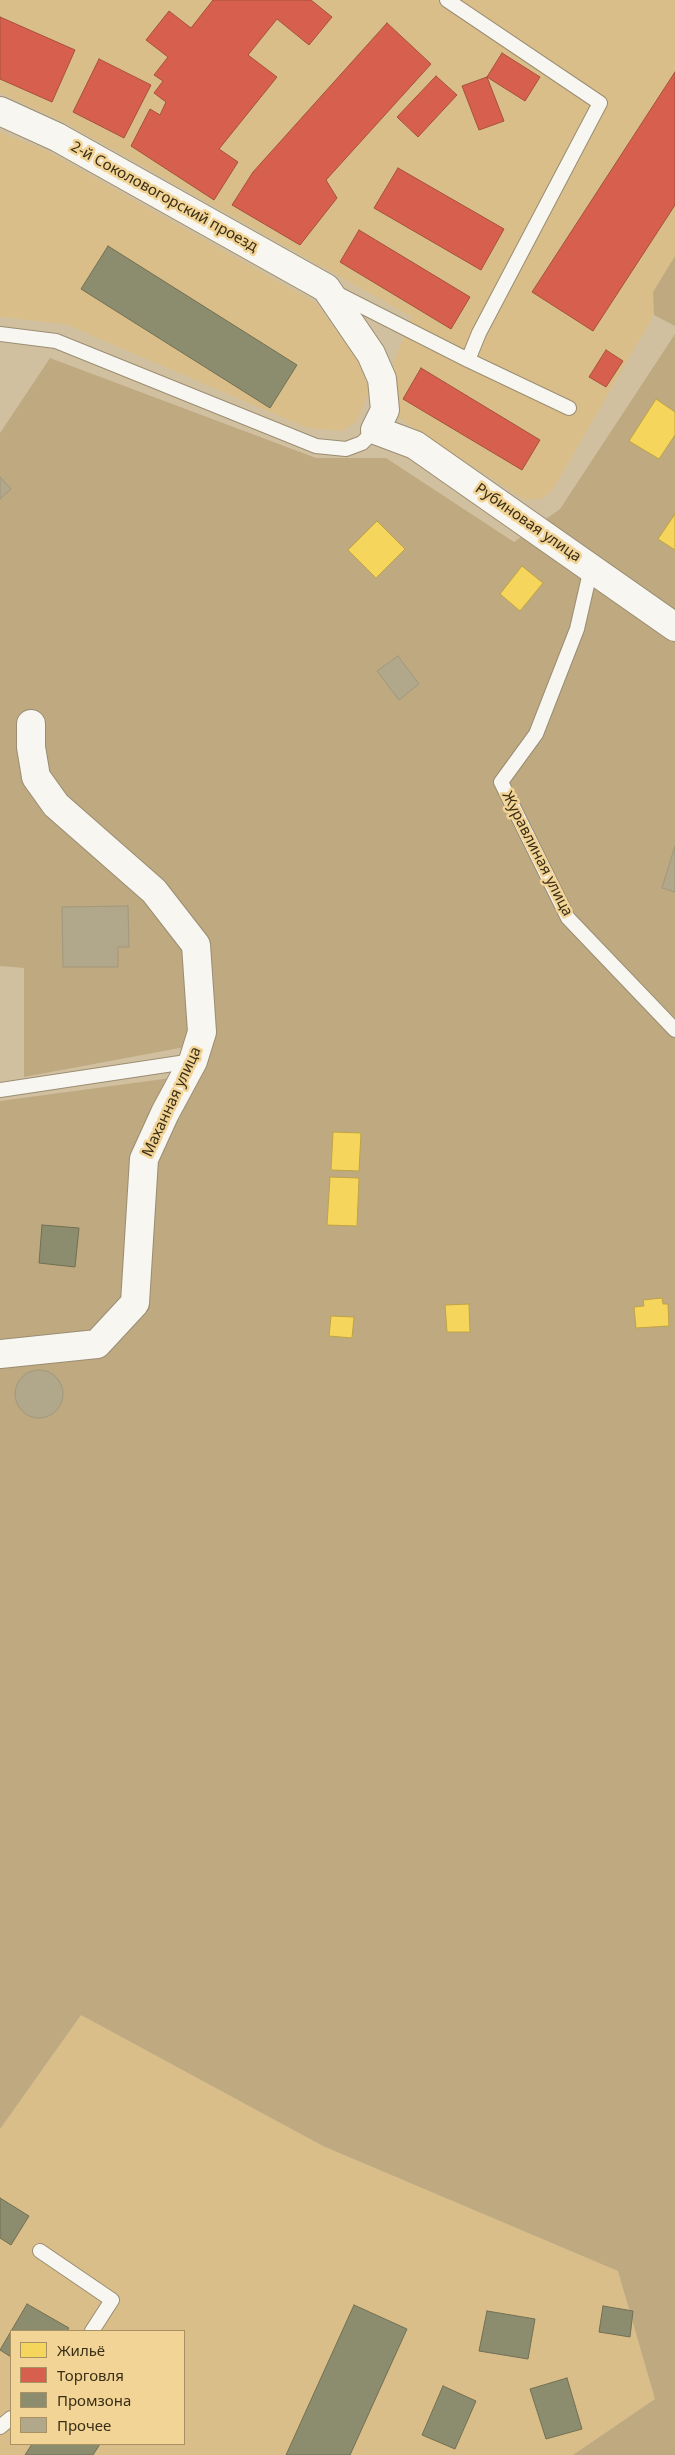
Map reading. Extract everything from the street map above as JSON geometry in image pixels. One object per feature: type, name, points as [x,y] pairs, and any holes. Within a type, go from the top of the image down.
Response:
[{"type":"street","name":"2-й Соколовогорский проезд","points":[[0,111],[57,137],[326,288]]},
{"type":"street","points":[[326,288],[371,354],[382,379],[385,410],[375,430]]},
{"type":"street","name":"Рубиновая улица","points":[[375,430],[415,445],[675,627]]},
{"type":"street","name":"Маханная улица","points":[[0,1354],[98,1344],[135,1303],[144,1159],[165,1113],[193,1061],[202,1032],[196,945],[154,890],[56,805],[36,777],[31,747],[32,724]]},
{"type":"lane","points":[[447,0],[600,103],[479,333],[468,360]]},
{"type":"lane","points":[[326,288],[468,360],[569,408]]},
{"type":"lane","points":[[0,334],[56,341],[316,446],[346,449],[362,443],[375,430]]},
{"type":"lane","name":"Журавлиная улица","points":[[591,568],[577,629],[536,734],[501,782],[568,918],[675,1030]]},
{"type":"lane","points":[[0,1090],[193,1061]]},
{"type":"lane","points":[[40,2250],[112,2300],[93,2330]]},
{"type":"lane","points":[[0,2428],[10,2419]]},
{"type":"shaded area","points":[[0,0],[675,0],[675,256],[653,292],[654,315],[553,489],[542,499],[525,500],[397,417],[393,364],[412,317],[66,123],[0,93]]},
{"type":"shaded area","points":[[0,132],[47,151],[316,303],[361,365],[369,392],[356,422],[342,431],[307,428],[65,324],[0,317]]},
{"type":"shaded area","points":[[675,256],[675,326],[654,315],[653,292]]},
{"type":"shaded area","points":[[675,334],[675,2455],[573,2455],[655,2399],[618,2271],[323,2146],[81,2015],[0,2129],[0,1364],[130,1324],[153,1165],[185,1047],[24,1077],[24,968],[0,966],[0,433],[50,358],[316,458],[386,458],[514,542],[560,509]]},
{"type":"shaded area","points":[[171,1078],[125,1296],[89,1337],[0,1341],[0,1101]]},
{"type":"shaded area","points":[[81,2015],[323,2146],[618,2271],[655,2399],[573,2455],[0,2455],[0,2129]]},
{"type":"building: Жильё","points":[[656,399],[675,412],[675,435],[659,459],[629,441]]},
{"type":"building: Жильё","points":[[675,514],[675,550],[658,539]]},
{"type":"building: Жильё","points":[[377,521],[405,549],[376,578],[348,550]]},
{"type":"building: Жильё","points":[[522,566],[543,583],[520,611],[500,594]]},
{"type":"building: Жильё","points":[[333,1132],[361,1133],[359,1171],[331,1170]]},
{"type":"building: Жильё","points":[[330,1177],[359,1178],[357,1226],[327,1225]]},
{"type":"building: Жильё","points":[[662,1298],[663,1304],[668,1304],[669,1326],[636,1328],[634,1307],[644,1306],[643,1300]]},
{"type":"building: Жильё","points":[[469,1304],[470,1332],[447,1332],[445,1305]]},
{"type":"building: Жильё","points":[[331,1316],[354,1317],[352,1338],[329,1336]]},
{"type":"building: Торговля","points":[[213,0],[311,0],[332,17],[309,45],[277,19],[248,55],[277,77],[219,149],[238,162],[214,200],[131,146],[150,109],[160,115],[166,102],[154,93],[163,81],[154,75],[168,57],[146,40],[169,11],[191,28]]},
{"type":"building: Торговля","points":[[0,17],[75,50],[52,102],[0,79]]},
{"type":"building: Торговля","points":[[387,23],[431,64],[326,180],[337,198],[300,245],[232,205],[253,172]]},
{"type":"building: Торговля","points":[[502,53],[540,77],[525,101],[487,77]]},
{"type":"building: Торговля","points":[[99,59],[151,85],[124,138],[73,112]]},
{"type":"building: Торговля","points":[[675,72],[675,205],[593,331],[532,292]]},
{"type":"building: Торговля","points":[[436,76],[457,95],[418,137],[397,117]]},
{"type":"building: Торговля","points":[[487,77],[504,121],[479,130],[462,86]]},
{"type":"building: Торговля","points":[[398,168],[504,229],[481,270],[374,208]]},
{"type":"building: Торговля","points":[[359,230],[470,297],[451,329],[340,262]]},
{"type":"building: Торговля","points":[[606,350],[623,361],[606,387],[589,377]]},
{"type":"building: Торговля","points":[[421,368],[540,440],[522,470],[403,399]]},
{"type":"building: Промзона","points":[[108,246],[297,365],[270,408],[81,289]]},
{"type":"building: Промзона","points":[[42,1225],[79,1228],[75,1267],[39,1263]]},
{"type":"building: Промзона","points":[[0,2198],[29,2216],[11,2245],[0,2238]]},
{"type":"building: Промзона","points":[[27,2304],[69,2328],[68,2330],[12,2330]]},
{"type":"building: Промзона","points":[[354,2305],[407,2329],[350,2455],[286,2455]]},
{"type":"building: Промзона","points":[[603,2306],[633,2311],[630,2337],[599,2332]]},
{"type":"building: Промзона","points":[[487,2311],[535,2319],[528,2359],[479,2351]]},
{"type":"building: Промзона","points":[[10,2333],[10,2356],[0,2350]]},
{"type":"building: Промзона","points":[[567,2378],[582,2429],[546,2439],[530,2389]]},
{"type":"building: Промзона","points":[[443,2386],[476,2401],[455,2449],[422,2435]]},
{"type":"building: Промзона","points":[[31,2445],[99,2445],[93,2455],[25,2455]]},
{"type":"building: Прочее","points":[[0,477],[11,489],[0,499]]},
{"type":"building: Прочее","points":[[398,656],[419,684],[399,700],[377,671]]},
{"type":"building: Прочее","points":[[675,846],[675,892],[662,888]]},
{"type":"building: Прочее","points":[[128,906],[129,947],[118,947],[118,967],[63,967],[62,907]]},
{"type":"building: Прочее","points":[[39,1370],[48,1372],[56,1377],[61,1385],[63,1394],[61,1403],[56,1411],[48,1416],[39,1418],[30,1416],[22,1411],[17,1403],[15,1394],[17,1385],[22,1377],[30,1372]]}]
